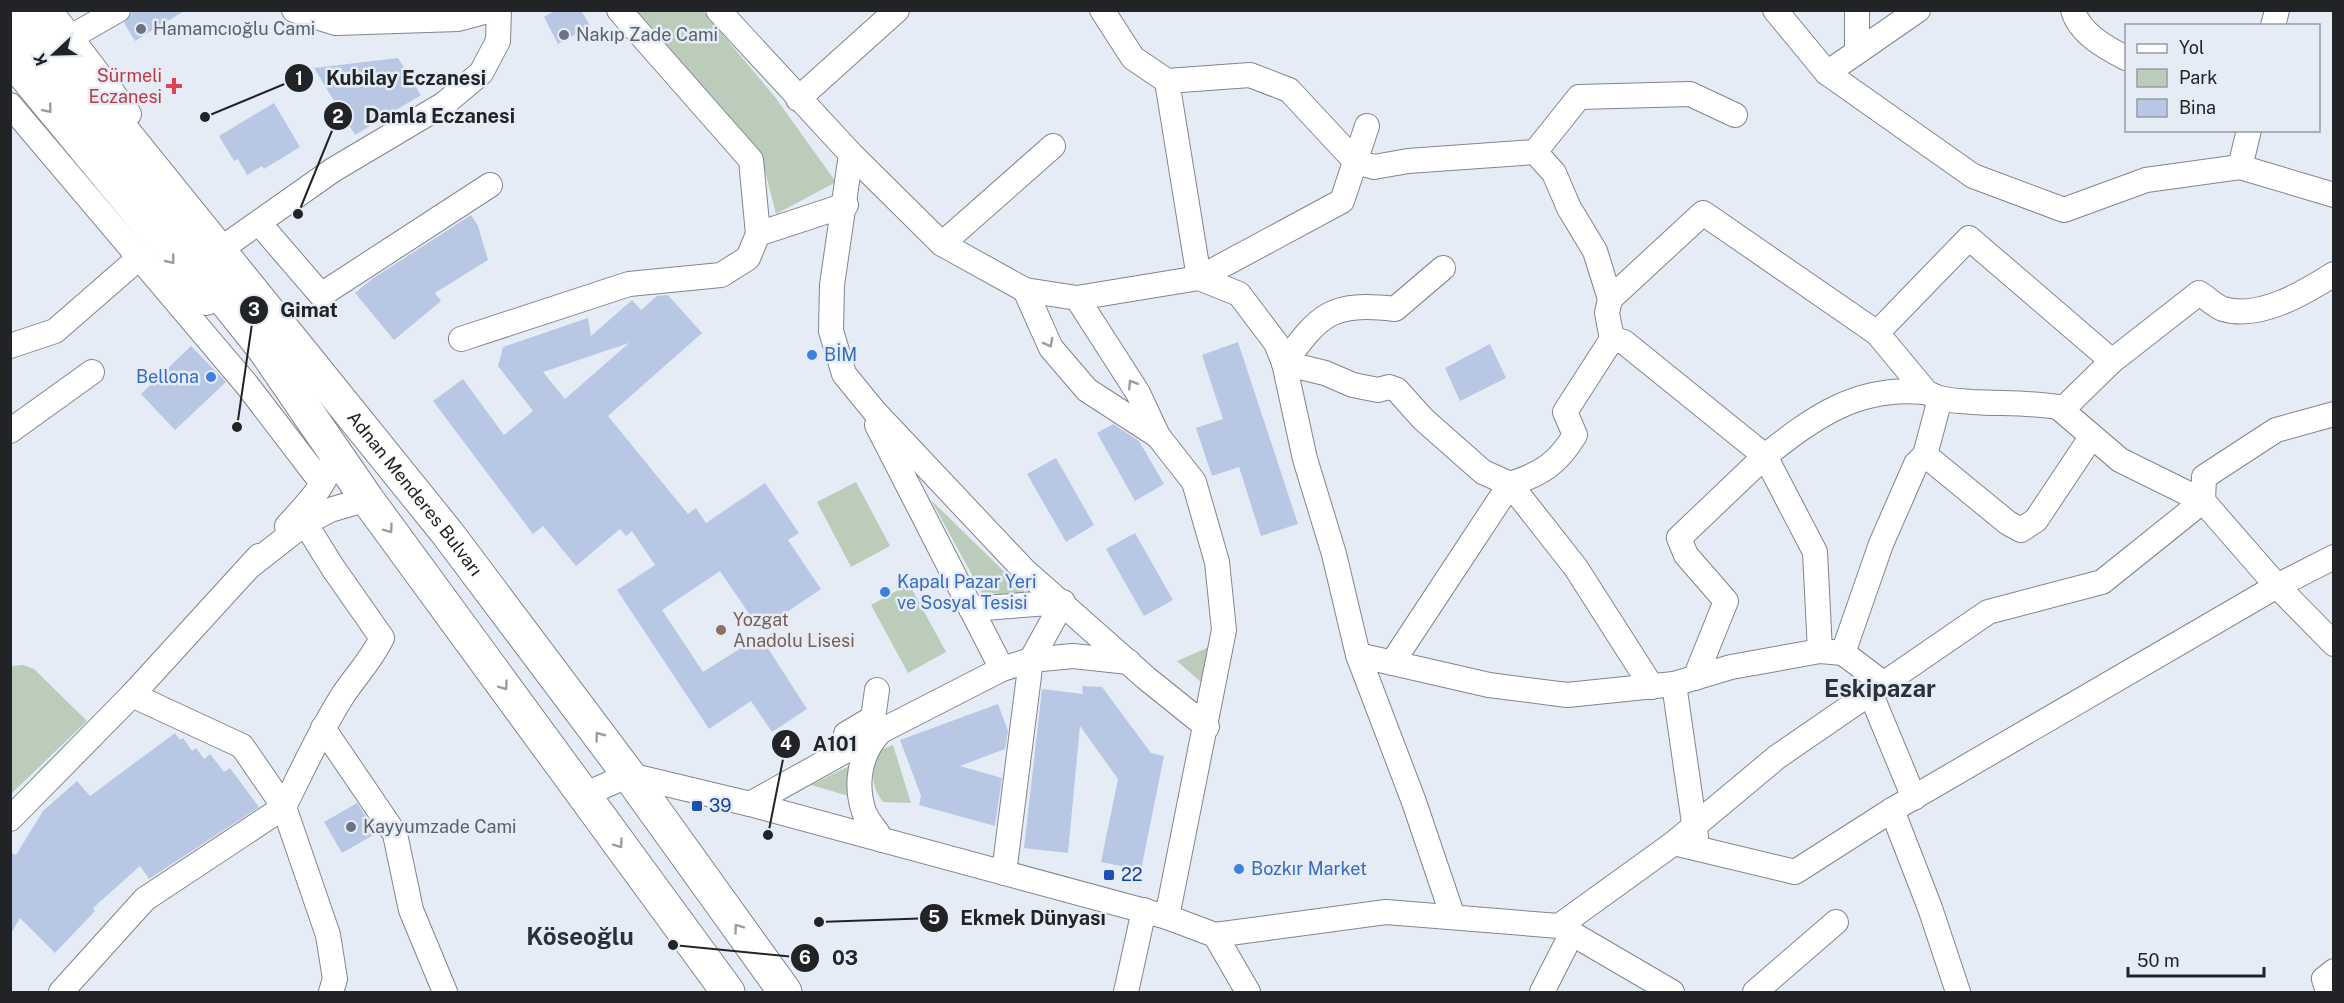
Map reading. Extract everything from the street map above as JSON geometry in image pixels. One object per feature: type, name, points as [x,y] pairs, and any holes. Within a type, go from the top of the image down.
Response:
[{"type":"highway","name":"Adnan Menderes Bulvarı","points":[[25,10],[448,534],[629,775],[785,993]]},
{"type":"highway","name":"Adnan Menderes Bulvarı","points":[[10,31],[264,349],[333,452],[728,993]]},
{"type":"street","points":[[50,10],[448,534]]},
{"type":"street","points":[[71,38],[118,10]]},
{"type":"street","points":[[294,10],[336,24],[458,19],[492,10]]},
{"type":"street","points":[[228,244],[333,170],[444,104],[481,73],[498,41],[499,10]]},
{"type":"street","points":[[460,339],[629,284],[721,275],[747,258],[758,234],[751,160],[619,10]]},
{"type":"street","points":[[718,10],[798,99],[942,244],[1025,290],[1077,298],[1199,278],[1342,201],[1367,126]]},
{"type":"street","points":[[798,99],[897,10]]},
{"type":"street","points":[[1102,10],[1133,58],[1167,81],[1250,75],[1289,90],[1356,162],[1374,167],[1408,161],[1535,152],[1579,98],[1690,93],[1735,116]]},
{"type":"street","points":[[1775,10],[1827,73],[1972,176],[2064,210],[2146,180],[2240,168],[2334,195]]},
{"type":"street","points":[[1857,10],[1857,52]]},
{"type":"street","points":[[1827,73],[1918,10]]},
{"type":"street","points":[[2073,10],[2076,21],[2099,42],[2125,57]]},
{"type":"street","points":[[10,64],[333,452],[322,483],[306,505],[132,695],[10,819]]},
{"type":"street","points":[[1167,81],[1199,278]]},
{"type":"street","points":[[10,105],[247,385],[322,483]]},
{"type":"street","points":[[2240,168],[2249,132]]},
{"type":"street","points":[[942,244],[1053,146]]},
{"type":"street","points":[[1535,152],[1554,173],[1569,208],[1595,251],[1610,299]]},
{"type":"street","points":[[851,154],[846,204],[832,285],[831,331],[844,374],[1024,570],[1207,727]]},
{"type":"street","points":[[258,223],[321,296],[490,184]]},
{"type":"street","points":[[758,234],[846,204]]},
{"type":"street","points":[[1392,663],[1510,484],[1555,463],[1568,447],[1575,435],[1565,412],[1612,339],[1606,313],[1610,299],[1703,213],[1877,333],[1933,395],[1925,455],[1916,464],[1832,652]]},
{"type":"street","points":[[1877,333],[1969,238],[2112,361]]},
{"type":"street","points":[[10,346],[55,331],[140,257]]},
{"type":"street","points":[[1284,363],[1319,319],[1343,307],[1395,309],[1443,268]]},
{"type":"street","points":[[1674,683],[1726,601],[1686,555],[1679,538],[1766,456],[1817,417],[1867,394],[1892,390],[2064,408],[2112,361],[2199,293],[2222,308],[2247,312],[2310,289],[2334,274]]},
{"type":"street","points":[[1199,278],[1239,294],[1276,343],[1284,363],[1305,459],[1334,554],[1358,655],[1453,917]]},
{"type":"street","points":[[1025,290],[1050,348],[1087,390],[1158,436]]},
{"type":"street","points":[[1077,298],[1138,393],[1158,436],[1194,482],[1217,562],[1224,630],[1207,727],[1156,913],[1126,993]]},
{"type":"street","points":[[1612,339],[1624,342],[1766,456],[1815,552],[1832,652],[1876,688],[1914,798]]},
{"type":"street","points":[[1284,363],[1325,373],[1353,385],[1378,390],[1389,387],[1397,390],[1423,419],[1483,472],[1510,484],[1576,568],[1674,683],[1689,839]]},
{"type":"street","points":[[10,431],[92,372]]},
{"type":"street","points":[[862,396],[1002,669]]},
{"type":"street","points":[[2058,407],[2120,460],[2203,501],[2277,586],[2334,644]]},
{"type":"street","points":[[1542,993],[1566,930],[1689,839],[1777,757],[1988,612],[2102,582],[2203,501],[2204,477],[2276,430],[2334,414]]},
{"type":"street","points":[[1925,455],[2008,523],[2021,530],[2036,520],[2092,436]]},
{"type":"street","points":[[249,567],[305,523],[330,510],[368,499]]},
{"type":"street","points":[[61,993],[145,899],[284,807],[323,728],[345,692],[370,662],[382,638],[305,523]]},
{"type":"street","points":[[1689,839],[1795,872],[1893,810],[2277,586],[2334,557]]},
{"type":"street","points":[[971,609],[1064,602]]},
{"type":"street","points":[[1004,873],[1031,660],[1064,602]]},
{"type":"street","points":[[1358,655],[1489,686],[1567,695],[1674,683],[1731,667],[1832,652]]},
{"type":"street","points":[[750,804],[881,731],[1002,669],[1031,660],[1073,656],[1129,662]]},
{"type":"street","points":[[788,783],[802,760],[873,718],[878,690]]},
{"type":"street","points":[[132,695],[242,746],[284,807],[328,935],[335,979],[331,993]]},
{"type":"street","points":[[323,728],[394,834],[411,910],[446,993]]},
{"type":"street","points":[[881,731],[870,743],[861,764],[860,792],[865,814],[882,840]]},
{"type":"street","points":[[584,795],[629,775],[750,804],[1156,913],[1215,935],[1386,912],[1566,930],[1672,993]]},
{"type":"street","points":[[1893,810],[1930,908],[1958,993]]},
{"type":"street","points":[[1755,993],[1836,922]]},
{"type":"street","points":[[1215,935],[1248,993]]},
{"type":"street","points":[[2328,993],[2324,979],[2334,970]]},
{"type":"green space","points":[[625,11],[703,11],[775,97],[836,182],[776,214],[761,155]]},
{"type":"green space","points":[[856,482],[890,546],[851,567],[817,502]]},
{"type":"green space","points":[[931,500],[1028,595],[982,593]]},
{"type":"green space","points":[[909,584],[946,652],[908,673],[871,605]]},
{"type":"green space","points":[[1209,647],[1202,683],[1177,661]]},
{"type":"green space","points":[[23,665],[34,669],[87,721],[11,794],[11,666]]},
{"type":"green space","points":[[893,745],[911,803],[883,802],[874,784],[874,765],[878,751]]},
{"type":"green space","points":[[853,764],[852,797],[811,785]]},
{"type":"building","name":"Hamamcıoğlu Cami","points":[[134,10],[186,10],[135,41],[124,23]]},
{"type":"building","name":"Nakıp Zade Cami","points":[[556,10],[581,10],[590,26],[558,44],[544,17]]},
{"type":"building","points":[[398,58],[421,95],[355,135],[314,68]]},
{"type":"building","points":[[274,103],[300,147],[264,169],[262,166],[247,175],[238,159],[234,161],[219,136]]},
{"type":"building","points":[[471,215],[478,226],[488,260],[435,293],[441,301],[394,340],[355,293],[372,279]]},
{"type":"building","points":[[668,295],[702,333],[608,416],[688,514],[696,508],[706,523],[765,483],[799,533],[788,540],[821,589],[760,630],[720,571],[662,610],[703,672],[760,636],[807,709],[772,732],[751,701],[709,729],[617,590],[655,565],[632,531],[626,536],[620,529],[576,566],[543,526],[533,534],[433,401],[463,379],[504,435],[533,411],[498,366],[503,347],[588,318],[591,336],[632,300],[641,310],[657,296]],"holes":[[[629,343],[565,399],[543,372]]]},
{"type":"building","points":[[1238,342],[1298,524],[1261,536],[1239,467],[1212,476],[1196,428],[1223,419],[1202,355]]},
{"type":"building","points":[[1490,344],[1506,378],[1460,401],[1445,368]]},
{"type":"building","points":[[191,346],[226,382],[175,430],[141,394]]},
{"type":"building","points":[[1113,424],[1139,441],[1164,484],[1135,501],[1097,433]]},
{"type":"building","points":[[1056,458],[1094,525],[1066,542],[1027,474]]},
{"type":"building","points":[[1135,533],[1173,600],[1144,616],[1106,549]]},
{"type":"building","points":[[1082,686],[1102,687],[1151,753],[1164,756],[1141,870],[1101,862],[1118,779],[1080,726],[1068,853],[1024,848],[1042,689],[1083,694]]},
{"type":"building","points":[[998,704],[1008,731],[1005,749],[960,766],[1002,778],[995,826],[919,805],[921,796],[900,740]]},
{"type":"building","points":[[175,733],[180,740],[183,738],[192,751],[196,748],[204,759],[210,754],[224,772],[230,768],[259,807],[149,879],[140,866],[93,908],[95,911],[55,953],[20,918],[10,935],[10,852],[16,855],[43,811],[77,781],[90,796]]},
{"type":"building","name":"Kayyumzade Cami","points":[[357,803],[377,833],[342,853],[324,822]]},
{"type":"place","name":"Hamamcıoğlu Cami","points":[[141,29]]},
{"type":"place","name":"Nakıp Zade Cami","points":[[564,35]]},
{"type":"place","name":"Sürmeli Eczanesi","points":[[174,86]]},
{"type":"place","name":"Kubilay Eczanesi","points":[[205,117]]},
{"type":"place","name":"Damla Eczanesi","points":[[298,214]]},
{"type":"place","name":"BİM","points":[[812,355]]},
{"type":"place","name":"Bellona","points":[[211,377]]},
{"type":"place","name":"Gimat","points":[[237,427]]},
{"type":"place","name":"Kapalı Pazar Yeri ve Sosyal Tesisi","points":[[885,592]]},
{"type":"place","name":"Yozgat Anadolu Lisesi","points":[[721,630]]},
{"type":"place","name":"39","points":[[697,806]]},
{"type":"place","name":"Kayyumzade Cami","points":[[351,827]]},
{"type":"place","name":"A101","points":[[768,835]]},
{"type":"place","name":"Bozkır Market","points":[[1239,869]]},
{"type":"place","name":"22","points":[[1109,875]]},
{"type":"place","name":"Ekmek Dünyası","points":[[819,922]]},
{"type":"place","name":"03","points":[[673,945]]},
{"type":"district","name":"Eskipazar","points":[[1880,689]]},
{"type":"district","name":"Köseoğlu","points":[[580,937]]}]
